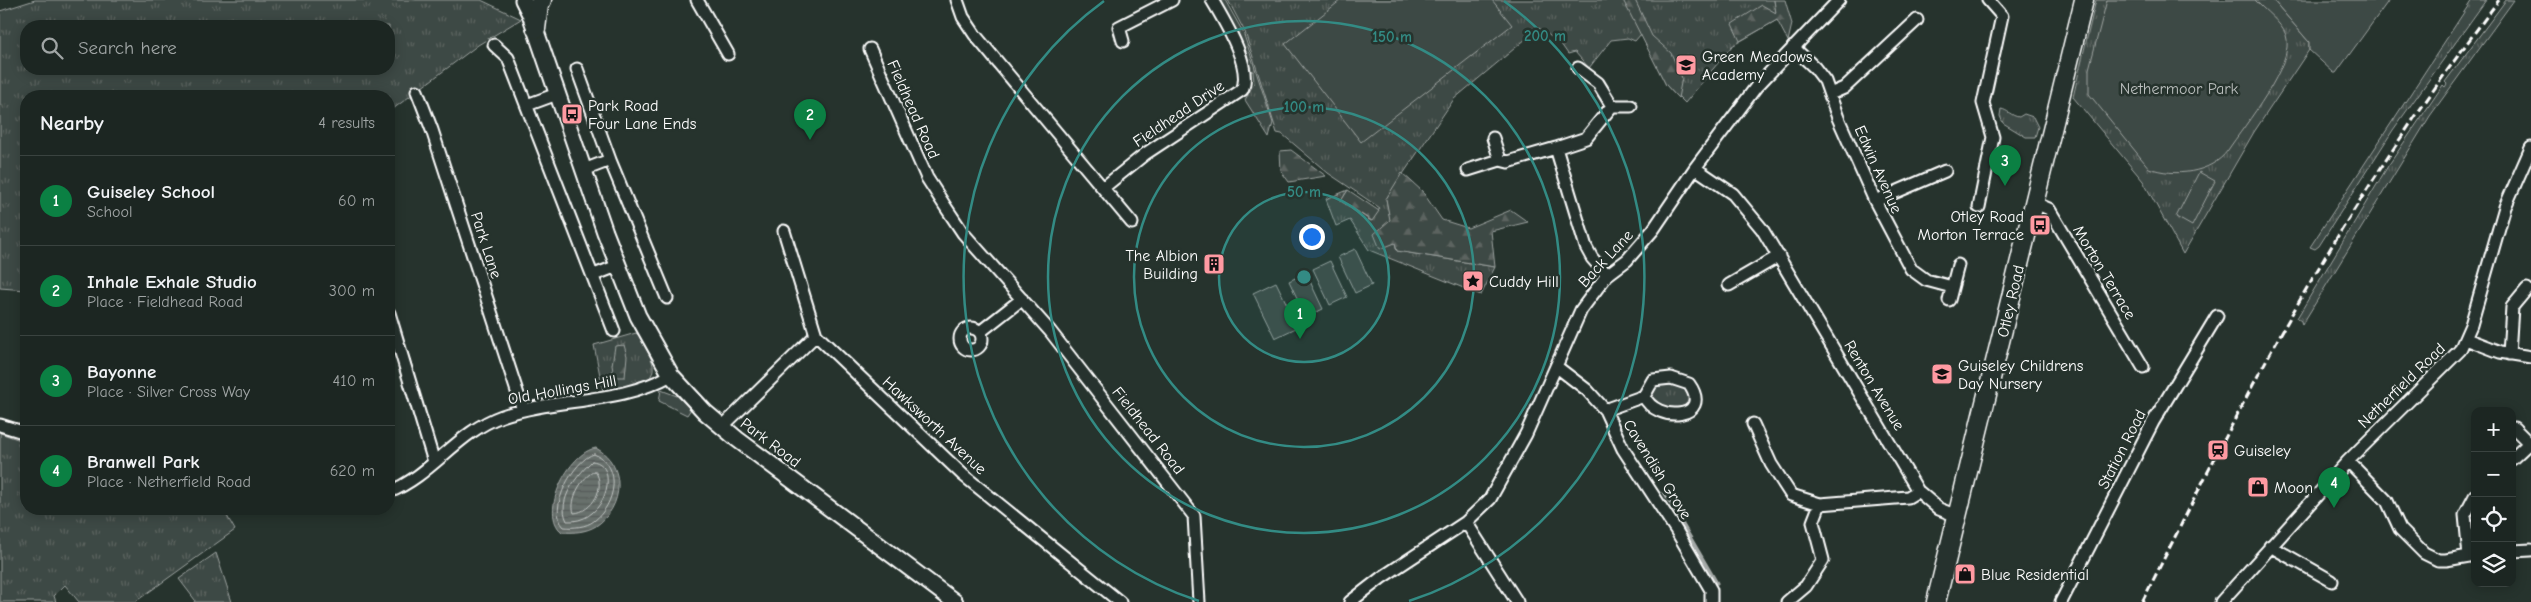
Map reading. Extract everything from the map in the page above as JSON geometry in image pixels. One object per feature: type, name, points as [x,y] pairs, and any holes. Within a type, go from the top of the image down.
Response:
[{"type":"main road","name":"Park Road","points":[[523,0],[536,29],[617,266],[649,338],[671,375],[690,397],[722,427],[955,602]]},
{"type":"main road","points":[[536,29],[539,5],[542,0]]},
{"type":"main road","name":"Otley Road","points":[[1936,602],[2084,0]]},
{"type":"street","points":[[698,0],[728,54]]},
{"type":"street","points":[[957,0],[963,17],[975,35],[1132,223]]},
{"type":"street","points":[[1123,41],[1119,27],[1172,0]]},
{"type":"street","name":"Fieldhead Drive","points":[[1103,188],[1145,154],[1242,90],[1246,81],[1244,70],[1230,34],[1212,0]]},
{"type":"street","name":"Back Lane","points":[[1350,602],[1381,578],[1480,512],[1497,489],[1557,367],[1581,310],[1607,275],[1627,260],[1653,230],[1695,168],[1751,94],[1792,47],[1839,0]]},
{"type":"street","points":[[1979,207],[1993,137],[1983,103],[2002,16],[1988,0]]},
{"type":"street","points":[[1830,94],[1844,88],[1917,20]]},
{"type":"street","points":[[494,45],[508,58],[594,275],[614,331]]},
{"type":"street","name":"Edwin Avenue","points":[[1792,47],[1821,74],[1838,118],[1875,201],[1911,269],[1926,280],[1952,287]]},
{"type":"street","name":"Fieldhead Road","points":[[870,50],[927,178],[963,233],[1062,347],[1194,516],[1199,602]]},
{"type":"street","points":[[577,68],[610,160],[667,298]]},
{"type":"street","points":[[1578,68],[1598,83],[1612,106]]},
{"type":"street","name":"Park Lane","points":[[417,91],[432,130],[523,410]]},
{"type":"street","points":[[527,105],[557,94]]},
{"type":"street","points":[[1612,106],[1631,106]]},
{"type":"street","points":[[1468,170],[1500,160],[1508,162],[1586,138],[1612,106]]},
{"type":"street","points":[[1493,138],[1500,160]]},
{"type":"street","points":[[1556,148],[1586,247],[1592,258],[1607,275]]},
{"type":"street","name":"Netherfield Road","points":[[2221,602],[2348,461],[2454,358],[2466,339],[2505,207],[2531,148]]},
{"type":"street","points":[[584,170],[610,160]]},
{"type":"street","name":"Renton Avenue","points":[[1695,168],[1742,203],[1762,229],[1918,491],[1940,509],[1957,516]]},
{"type":"street","points":[[1875,201],[1945,171]]},
{"type":"street","name":"Morton Terrace","points":[[2033,202],[2049,209],[2143,366]]},
{"type":"street","name":"Hawksworth Avenue","points":[[784,231],[816,335],[964,475],[1120,602]]},
{"type":"street","points":[[1729,285],[1779,256]]},
{"type":"street","points":[[1949,300],[1958,265]]},
{"type":"street","points":[[594,275],[617,266]]},
{"type":"street","points":[[2509,354],[2512,307],[2527,290]]},
{"type":"street","points":[[980,332],[1022,299]]},
{"type":"street","name":"Station Road","points":[[2061,602],[2152,422],[2216,316]]},
{"type":"street","points":[[395,333],[434,462]]},
{"type":"street","points":[[722,427],[816,335]]},
{"type":"street","points":[[2466,339],[2509,354],[2531,357]]},
{"type":"street","name":"Cavendish Grove","points":[[1557,367],[1587,390],[1605,410],[1623,449],[1676,530],[1711,590],[1710,602]]},
{"type":"street","name":"Old Hollings Hill","points":[[395,489],[415,479],[456,443],[484,424],[523,410],[636,391],[671,375]]},
{"type":"street","points":[[1605,410],[1644,396]]},
{"type":"street","points":[[1753,424],[1771,464],[1791,495],[1820,504],[1908,497],[1918,491]]},
{"type":"street","points":[[0,425],[20,428]]},
{"type":"street","points":[[2516,430],[2530,444],[2516,456]]},
{"type":"street","points":[[2348,461],[2387,501],[2400,529],[2424,553],[2438,560],[2471,555]]},
{"type":"street","points":[[2471,550],[2464,515],[2474,497]]},
{"type":"street","points":[[1787,602],[1806,586],[1823,560],[1813,522],[1820,504]]},
{"type":"street","points":[[1466,522],[1517,602]]},
{"type":"street","points":[[2270,546],[2332,581]]},
{"type":"street","points":[[2516,551],[2531,550]]},
{"type":"green space","points":[[35,0],[481,0],[521,19],[478,45],[395,107],[395,90],[20,90],[20,290],[0,288],[0,11]]},
{"type":"green space","points":[[1217,0],[1225,0],[1243,32],[1273,123],[1269,138],[1245,100],[1254,83],[1253,71],[1249,71],[1235,34]]},
{"type":"green space","points":[[1228,0],[1774,0],[1777,20],[1732,46],[1685,103],[1666,85],[1641,34],[1635,41],[1628,38],[1611,40],[1589,68],[1575,52],[1568,54],[1561,44],[1539,28],[1454,99],[1386,199],[1397,251],[1495,267],[1481,295],[1369,250],[1350,220],[1336,226],[1326,199],[1348,190],[1341,201],[1371,221],[1380,208],[1328,173],[1282,134],[1277,133],[1245,32]]},
{"type":"green space","points":[[1341,0],[1492,0],[1512,25],[1361,142],[1285,44]]},
{"type":"green space","points":[[1623,0],[1635,0],[1652,36],[1671,53],[1682,78],[1678,98],[1666,85]]},
{"type":"green space","points":[[1774,0],[1785,0],[1792,24],[1788,41],[1777,20],[1740,41],[1732,24],[1762,5],[1776,13]]},
{"type":"green space","name":"Nethermoor Park","points":[[2096,0],[2273,0],[2309,42],[2309,50],[2254,132],[2183,254],[2143,181],[2073,97]]},
{"type":"green space","name":"Nethermoor Park","points":[[2107,0],[2255,0],[2284,30],[2287,47],[2276,77],[2267,94],[2221,158],[2202,169],[2180,173],[2149,168],[2089,94],[2089,69]]},
{"type":"green space","points":[[2273,0],[2389,0],[2336,73],[2334,73],[2309,50],[2309,42]]},
{"type":"green space","points":[[2472,0],[2486,0],[2393,130],[2319,246],[2315,249],[2310,247]]},
{"type":"green space","points":[[2506,0],[2514,0],[2430,116],[2302,325],[2301,321],[2297,318],[2388,166],[2443,85],[2445,87],[2447,84],[2445,82]]},
{"type":"green space","points":[[2001,109],[2019,117],[2024,114],[2033,117],[2038,127],[2035,137],[2026,137],[2003,123],[2000,116]]},
{"type":"green space","points":[[1291,150],[1326,176],[1289,182],[1281,171],[1280,151]]},
{"type":"green space","points":[[2199,172],[2215,181],[2192,226],[2176,217]]},
{"type":"green space","points":[[1402,173],[1422,191],[1442,220],[1468,228],[1511,210],[1528,222],[1491,231],[1495,267],[1397,251],[1395,243],[1380,249],[1374,234],[1390,220],[1386,199]]},
{"type":"green space","points":[[1348,190],[1379,211],[1372,221],[1341,201]]},
{"type":"green space","points":[[1355,249],[1372,285],[1355,293],[1338,257]]},
{"type":"green space","points":[[1330,261],[1347,297],[1330,305],[1313,269]]},
{"type":"green space","points":[[1306,273],[1323,309],[1306,317],[1289,281]]},
{"type":"green space","points":[[1276,282],[1298,327],[1275,338],[1253,293]]},
{"type":"green space","points":[[636,333],[640,337],[653,365],[649,379],[635,386],[603,391],[594,345]]},
{"type":"green space","points":[[624,345],[627,356],[625,377],[614,377],[612,365],[615,346]]},
{"type":"green space","points":[[1660,384],[1682,387],[1689,396],[1688,404],[1674,409],[1650,401],[1650,390]]},
{"type":"green space","points":[[661,390],[677,396],[691,409],[687,415],[659,401]]},
{"type":"green space","points":[[0,433],[20,440],[20,515],[226,515],[235,530],[135,602],[79,602],[65,585],[54,596],[56,602],[0,602]]},
{"type":"green space","points":[[216,553],[232,602],[194,602],[195,600],[179,579]]},
{"type":"water","points":[[596,448],[606,455],[617,475],[618,486],[612,508],[605,518],[588,530],[562,532],[555,523],[553,511],[560,484],[576,460],[586,452]]},
{"type":"waterway","points":[[1664,492],[1717,583]]},
{"type":"railway","points":[[2142,602],[2250,390],[2312,279],[2388,157],[2442,77],[2499,0]]},
{"type":"place","name":"Green Meadows Academy","points":[[1686,65]]},
{"type":"place","name":"Park Road Four Lane Ends","points":[[572,114]]},
{"type":"place","name":"Inhale Exhale Studio","points":[[810,140]]},
{"type":"place","name":"Bayonne","points":[[2005,186]]},
{"type":"place","name":"Otley Road Morton Terrace","points":[[2040,225]]},
{"type":"place","name":"The Albion Building","points":[[1214,264]]},
{"type":"place","name":"Cuddy Hill","points":[[1473,281]]},
{"type":"place","name":"Guiseley School","points":[[1300,339]]},
{"type":"place","name":"Guiseley Childrens Day Nursery","points":[[1942,374]]},
{"type":"place","name":"Guiseley","points":[[2218,450]]},
{"type":"place","name":"Moon","points":[[2258,487]]},
{"type":"place","name":"Branwell Park","points":[[2334,508]]},
{"type":"place","name":"Blue Residential","points":[[1965,574]]}]
